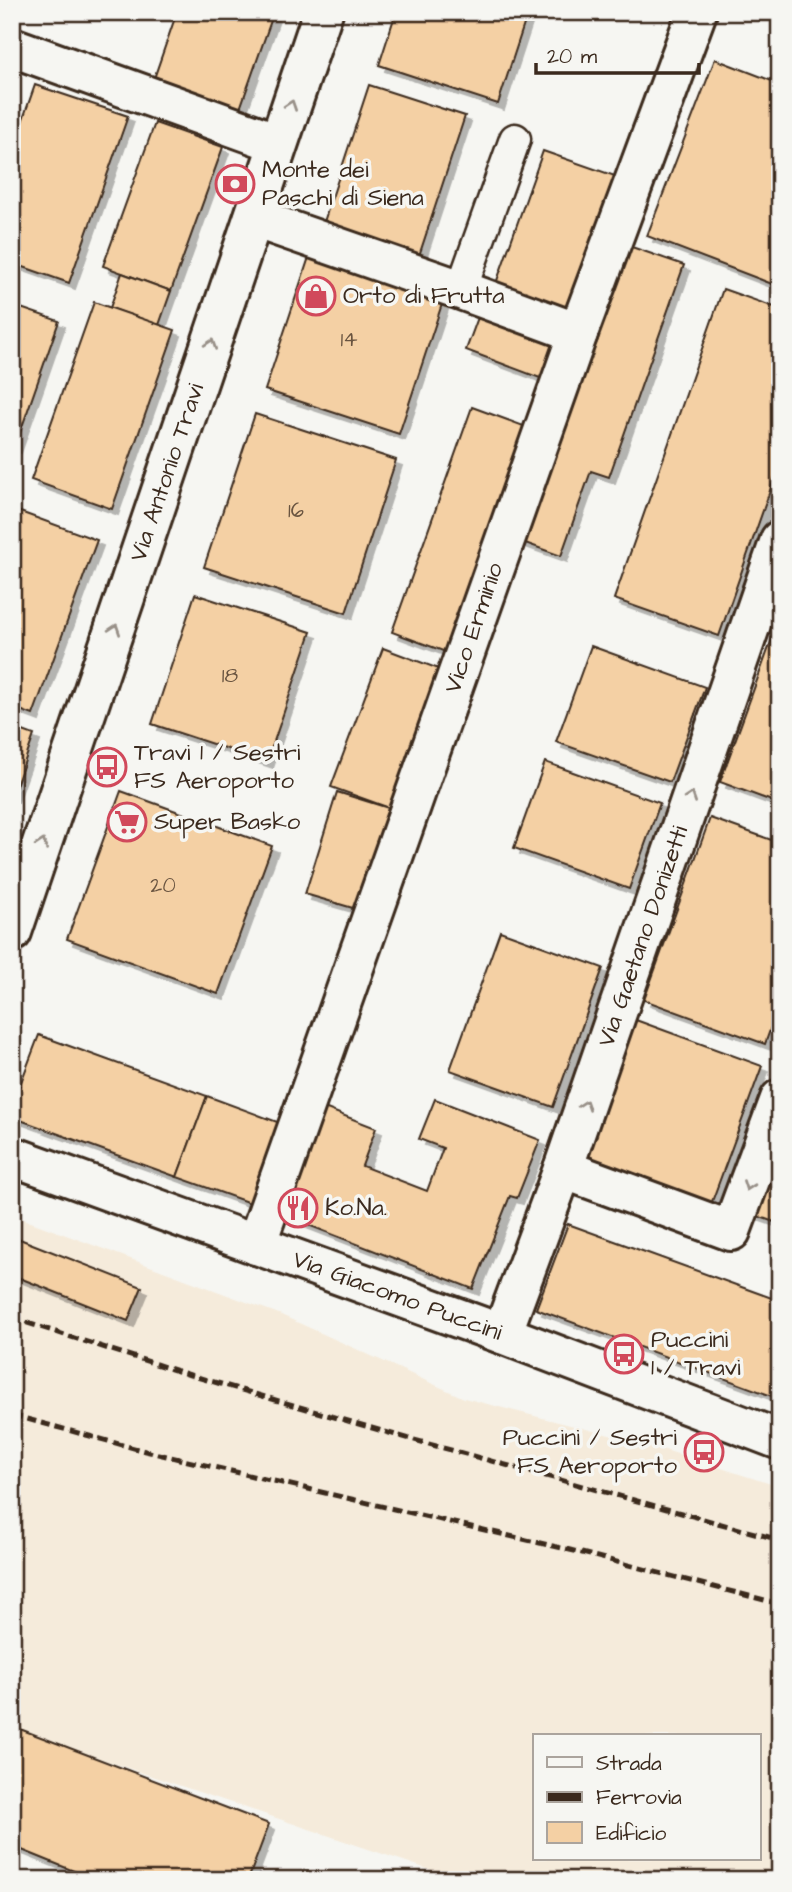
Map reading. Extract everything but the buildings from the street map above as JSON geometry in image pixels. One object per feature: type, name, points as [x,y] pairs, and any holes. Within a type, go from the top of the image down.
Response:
[{"type":"street","name":"Via Antonio Travi","points":[[12,932],[323,12]]},
{"type":"street","name":"Vico Erminio","points":[[256,1245],[578,333],[697,12]]},
{"type":"street","points":[[12,47],[278,143]]},
{"type":"street","points":[[254,218],[578,333]]},
{"type":"street","name":"Via Gaetano Donizetti","points":[[502,1334],[563,1169],[777,553]]},
{"type":"street","points":[[563,1169],[731,1231],[780,1099]]},
{"type":"street","name":"Via Giacomo Puccini","points":[[12,1156],[502,1334],[780,1440]]},
{"type":"lane","points":[[461,290],[515,139]]},
{"type":"shaded area","points":[[12,1215],[279,1314],[464,1398],[653,1446],[780,1487],[780,1880],[460,1880],[12,1729]]},
{"type":"railway","points":[[12,1318],[190,1375],[396,1435],[780,1540]]},
{"type":"railway","points":[[12,1415],[145,1451],[570,1550],[780,1604]]},
{"type":"place","name":"Monte dei Paschi di Siena","points":[[235,184]]},
{"type":"place","name":"Orto di Frutta","points":[[316,296]]},
{"type":"place","name":"Travi 1 / Sestri FS Aeroporto","points":[[107,767]]},
{"type":"place","name":"Super Basko","points":[[127,822]]},
{"type":"place","name":"Ko.Na.","points":[[298,1208]]},
{"type":"place","name":"Puccini 1 / Travi","points":[[624,1354]]},
{"type":"place","name":"Puccini / Sestri FS Aeroporto","points":[[704,1452]]}]
